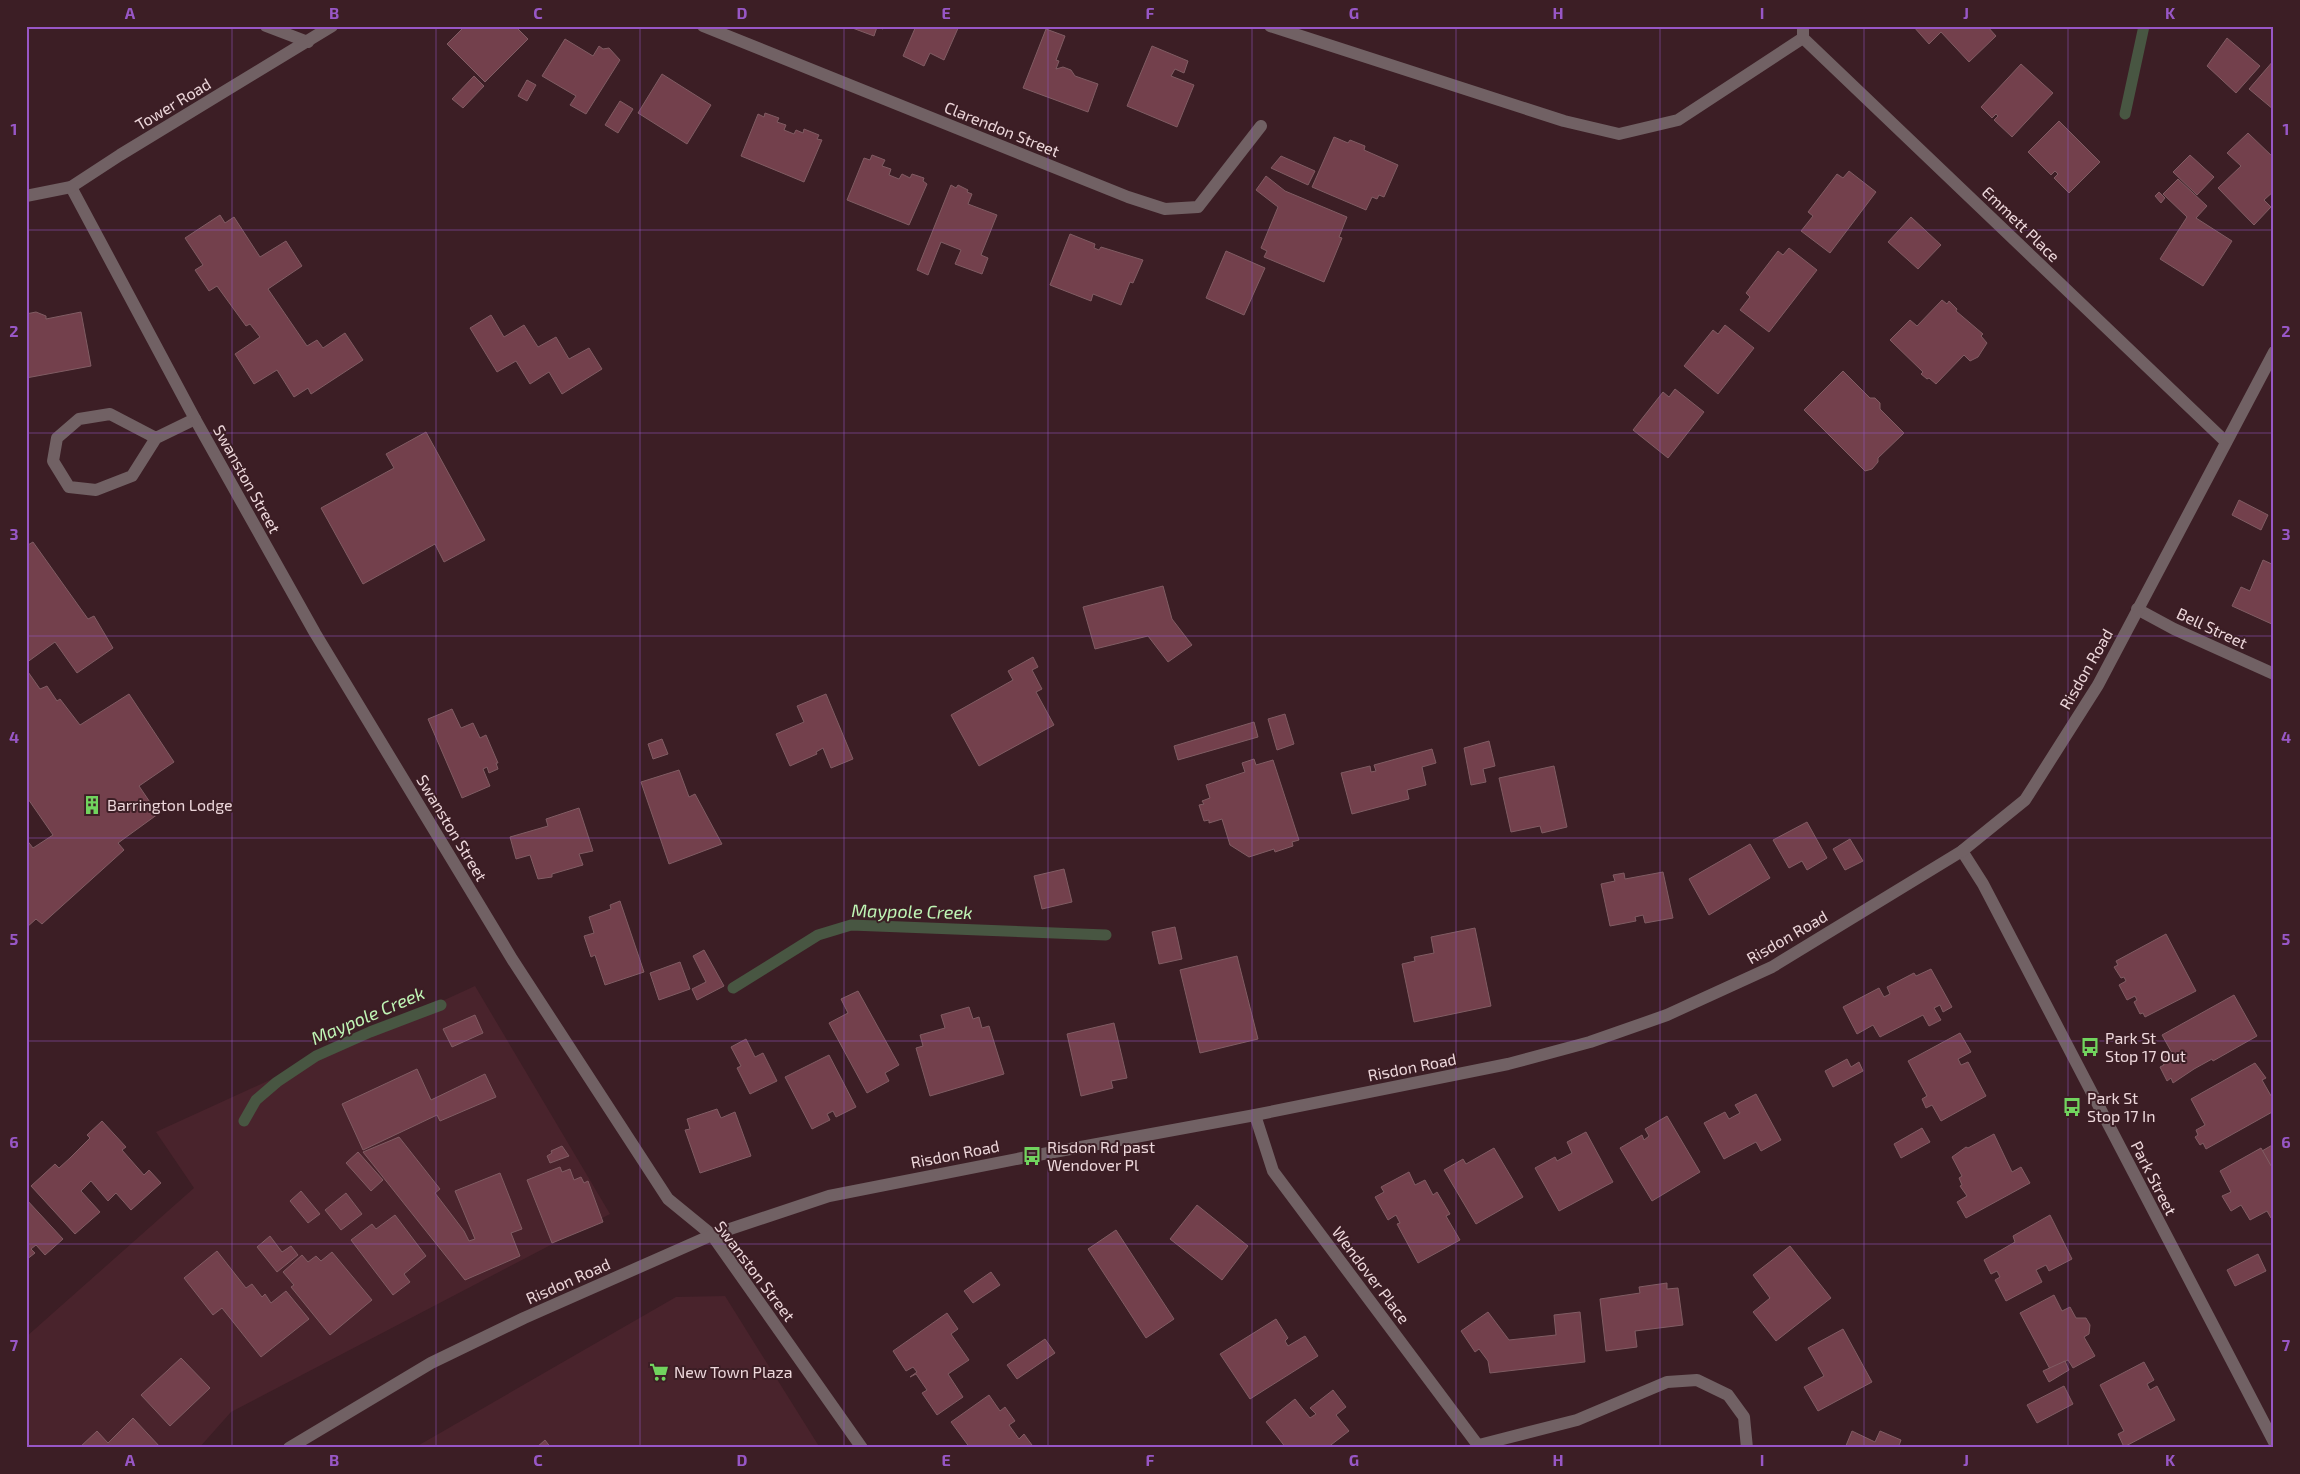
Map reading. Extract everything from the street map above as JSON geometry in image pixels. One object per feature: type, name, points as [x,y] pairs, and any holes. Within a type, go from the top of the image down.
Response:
[{"type":"street","points":[[266,26],[308,42]]},
{"type":"street","name":"Tower Road","points":[[26,196],[71,187],[120,154],[281,59],[332,26]]},
{"type":"street","name":"Clarendon Street","points":[[703,26],[1128,197],[1165,209],[1198,207],[1260,126]]},
{"type":"street","points":[[1270,26],[1564,121],[1619,134],[1678,120],[1803,32]]},
{"type":"street","name":"Emmett Place","points":[[1803,32],[2226,442]]},
{"type":"street","name":"Swanston Street","points":[[71,187],[195,419],[314,633],[512,958],[668,1199],[712,1235],[862,1448]]},
{"type":"street","name":"Risdon Road","points":[[290,1448],[431,1363],[524,1318],[712,1235],[829,1196],[1255,1115],[1508,1064],[1590,1042],[1667,1016],[1772,967],[1962,850],[2025,800],[2098,685],[2274,352]]},
{"type":"street","points":[[156,438],[110,414],[79,419],[56,438],[53,461],[69,487],[96,490],[132,476],[156,438],[195,419]]},
{"type":"street","name":"Bell Street","points":[[2137,609],[2174,629],[2274,674]]},
{"type":"street","name":"Park Street","points":[[1962,850],[1983,884],[2274,1442]]},
{"type":"street","name":"Wendover Place","points":[[1255,1115],[1273,1171],[1480,1446],[1577,1420],[1666,1382],[1697,1380],[1728,1395],[1744,1417],[1747,1448]]},
{"type":"shaded area","points":[[475,986],[610,1214],[231,1412],[199,1448],[26,1448],[26,1337],[194,1188],[156,1132]]},
{"type":"shaded area","name":"New Town Plaza","points":[[725,1296],[820,1448],[414,1448],[676,1297]]},
{"type":"building","points":[[465,26],[515,26],[528,39],[485,82],[447,44]]},
{"type":"building","points":[[847,26],[884,26],[883,29],[877,27],[874,36]]},
{"type":"building","points":[[916,26],[959,26],[944,60],[930,53],[924,66],[903,56]]},
{"type":"building","points":[[1913,26],[1987,26],[1996,36],[1969,62],[1941,32],[1929,44]]},
{"type":"building","points":[[1046,29],[1065,36],[1056,60],[1059,61],[1056,69],[1063,67],[1071,70],[1075,76],[1098,84],[1088,112],[1023,88]]},
{"type":"building","points":[[2227,38],[2260,66],[2236,93],[2207,66]]},
{"type":"building","points":[[565,39],[593,56],[599,46],[603,49],[609,48],[620,60],[586,114],[570,105],[576,96],[542,76]]},
{"type":"building","points":[[1152,46],[1188,61],[1184,73],[1175,69],[1171,76],[1194,85],[1177,127],[1127,106]]},
{"type":"building","points":[[2274,60],[2274,110],[2249,89]]},
{"type":"building","points":[[2021,64],[2053,93],[2012,137],[1994,120],[1998,116],[1996,114],[1992,118],[1981,107]]},
{"type":"building","points":[[662,74],[711,105],[687,144],[638,113]]},
{"type":"building","points":[[474,76],[484,86],[463,108],[452,99]]},
{"type":"building","points":[[527,80],[536,85],[527,101],[518,96]]},
{"type":"building","points":[[620,101],[633,109],[618,133],[605,125]]},
{"type":"building","points":[[765,113],[779,118],[777,122],[786,125],[784,130],[794,134],[796,130],[803,133],[804,129],[819,135],[817,139],[822,140],[804,182],[741,156],[758,114],[764,117]]},
{"type":"building","points":[[2059,121],[2100,162],[2069,193],[2054,178],[2058,174],[2055,171],[2051,175],[2028,152]]},
{"type":"building","points":[[2248,133],[2274,158],[2274,191],[2264,200],[2271,207],[2254,225],[2218,188],[2241,166],[2227,153]]},
{"type":"building","points":[[1334,137],[1348,143],[1350,140],[1365,146],[1364,150],[1398,165],[1384,197],[1379,195],[1377,199],[1372,197],[1366,210],[1312,187]]},
{"type":"building","points":[[872,155],[885,160],[882,166],[891,169],[889,175],[899,179],[902,174],[910,178],[912,174],[924,178],[923,181],[927,184],[909,225],[847,200],[864,158],[870,160]]},
{"type":"building","points":[[2190,155],[2214,177],[2197,195],[2173,172]]},
{"type":"building","points":[[1281,156],[1315,171],[1308,185],[1271,168]]},
{"type":"building","points":[[1849,171],[1876,192],[1830,253],[1801,231],[1813,216],[1808,212],[1837,174],[1843,178]]},
{"type":"building","points":[[1266,176],[1285,191],[1347,217],[1339,237],[1342,238],[1324,282],[1264,257],[1267,251],[1261,248],[1278,207],[1256,190]]},
{"type":"building","points":[[2178,179],[2207,206],[2196,218],[2232,241],[2203,286],[2160,259],[2187,217],[2163,194]]},
{"type":"building","points":[[951,185],[956,188],[958,185],[972,194],[968,204],[997,215],[981,255],[988,258],[982,274],[955,264],[961,250],[941,242],[928,275],[917,270]]},
{"type":"building","points":[[2159,192],[2165,198],[2161,203],[2155,196]]},
{"type":"building","points":[[220,215],[225,223],[234,217],[260,257],[286,241],[302,266],[268,289],[307,346],[317,340],[323,348],[345,333],[363,360],[311,394],[308,388],[294,397],[277,370],[254,384],[235,354],[260,337],[250,324],[246,326],[217,286],[209,291],[195,270],[203,265],[185,238]]},
{"type":"building","points":[[1911,217],[1941,245],[1918,269],[1888,242]]},
{"type":"building","points":[[1070,234],[1095,244],[1094,248],[1099,250],[1101,247],[1143,260],[1133,283],[1130,282],[1121,305],[1093,294],[1091,301],[1050,285]]},
{"type":"building","points":[[1789,248],[1817,270],[1769,332],[1740,310],[1750,297],[1746,293],[1778,251],[1783,255]]},
{"type":"building","points":[[1226,251],[1265,268],[1244,315],[1206,298]]},
{"type":"building","points":[[1942,300],[1947,304],[1949,301],[1957,309],[1956,311],[1983,334],[1981,336],[1987,343],[1978,357],[1970,361],[1964,355],[1936,384],[1921,374],[1923,372],[1890,340],[1910,320],[1917,326]]},
{"type":"building","points":[[36,312],[46,316],[46,319],[81,312],[91,366],[26,378],[26,314]]},
{"type":"building","points":[[491,315],[504,337],[524,325],[538,347],[556,337],[569,359],[589,348],[602,369],[562,394],[549,372],[530,384],[516,361],[497,372],[470,328]]},
{"type":"building","points":[[1725,325],[1754,348],[1718,394],[1684,366],[1713,330],[1718,334]]},
{"type":"building","points":[[1843,371],[1870,398],[1875,398],[1880,403],[1880,409],[1904,433],[1878,458],[1878,462],[1872,469],[1865,471],[1804,410]]},
{"type":"building","points":[[1675,389],[1704,412],[1668,458],[1633,430],[1663,392],[1669,397]]},
{"type":"building","points":[[426,432],[485,540],[444,562],[435,544],[363,584],[321,508],[394,468],[386,454]]},
{"type":"building","points":[[2239,500],[2268,515],[2261,530],[2232,515]]},
{"type":"building","points":[[33,542],[88,619],[94,616],[113,648],[77,673],[55,642],[26,663],[26,546]]},
{"type":"building","points":[[2263,560],[2274,565],[2274,625],[2232,606],[2241,587],[2250,591]]},
{"type":"building","points":[[1163,586],[1172,619],[1192,645],[1168,662],[1148,636],[1095,649],[1083,607]]},
{"type":"building","points":[[1033,657],[1038,667],[1032,670],[1042,689],[1036,692],[1054,725],[979,766],[951,715],[1013,680],[1008,671]]},
{"type":"building","name":"Barrington Lodge","points":[[26,669],[40,689],[47,686],[57,701],[60,699],[80,725],[129,694],[174,762],[139,786],[158,814],[118,843],[124,850],[42,924],[36,919],[26,928],[26,839],[33,848],[53,835],[26,796]]},
{"type":"building","points":[[826,694],[853,759],[831,768],[823,748],[816,752],[817,754],[790,766],[776,734],[804,722],[797,706]]},
{"type":"building","points":[[452,709],[461,728],[473,723],[480,738],[486,735],[498,763],[496,763],[498,769],[489,773],[487,767],[483,769],[490,786],[462,798],[428,719]]},
{"type":"building","points":[[1285,714],[1294,744],[1277,750],[1268,719]]},
{"type":"building","points":[[1254,722],[1258,737],[1178,760],[1174,746]]},
{"type":"building","points":[[662,739],[668,754],[653,759],[648,744]]},
{"type":"building","points":[[1489,741],[1495,766],[1483,769],[1486,782],[1471,785],[1464,748]]},
{"type":"building","points":[[1432,749],[1436,763],[1422,767],[1426,785],[1407,790],[1409,799],[1352,814],[1341,773],[1370,766],[1371,772],[1376,771],[1374,765]]},
{"type":"building","points":[[1254,759],[1256,765],[1273,760],[1299,840],[1292,842],[1293,846],[1275,852],[1274,849],[1249,857],[1230,845],[1222,819],[1209,823],[1209,820],[1204,821],[1199,805],[1204,804],[1202,801],[1210,798],[1206,785],[1245,772],[1242,763]]},
{"type":"building","points":[[1554,766],[1567,827],[1542,833],[1540,826],[1511,832],[1499,778]]},
{"type":"building","points":[[679,770],[689,797],[695,794],[722,844],[669,864],[641,782]]},
{"type":"building","points":[[579,808],[593,851],[579,854],[583,865],[552,874],[552,877],[538,879],[530,855],[516,859],[510,837],[548,826],[546,819]]},
{"type":"building","points":[[1807,822],[1827,858],[1807,870],[1802,861],[1789,868],[1773,840]]},
{"type":"building","points":[[1850,839],[1863,861],[1845,870],[1833,849]]},
{"type":"building","points":[[1750,844],[1770,878],[1709,915],[1689,879]]},
{"type":"building","points":[[1064,869],[1072,902],[1042,909],[1034,876]]},
{"type":"building","points":[[1663,872],[1673,918],[1645,923],[1643,915],[1635,917],[1636,921],[1610,926],[1601,884],[1615,881],[1613,875],[1624,873],[1625,879]]},
{"type":"building","points":[[620,901],[644,972],[605,985],[595,955],[591,957],[584,936],[594,933],[589,917],[611,909],[610,905]]},
{"type":"building","points":[[1175,927],[1182,959],[1159,964],[1152,932]]},
{"type":"building","points":[[1475,928],[1491,1006],[1414,1022],[1402,964],[1415,961],[1414,957],[1434,953],[1431,937]]},
{"type":"building","points":[[2166,934],[2196,991],[2145,1017],[2143,1013],[2140,1014],[2134,1002],[2137,1000],[2135,996],[2127,1000],[2119,985],[2126,981],[2124,977],[2121,978],[2114,967],[2118,965],[2116,961]]},
{"type":"building","points":[[704,950],[724,986],[697,1000],[692,989],[706,982],[693,956]]},
{"type":"building","points":[[1237,956],[1258,1039],[1200,1053],[1180,970]]},
{"type":"building","points":[[680,962],[690,989],[659,1000],[650,973]]},
{"type":"building","points":[[1931,969],[1952,1007],[1943,1012],[1940,1005],[1934,1008],[1941,1020],[1929,1026],[1923,1015],[1880,1037],[1873,1025],[1857,1034],[1843,1007],[1879,988],[1884,997],[1890,994],[1887,987],[1914,973],[1916,976]]},
{"type":"building","points":[[858,991],[899,1065],[885,1073],[889,1081],[867,1093],[829,1023],[848,1013],[841,999]]},
{"type":"building","points":[[2234,995],[2257,1036],[2213,1061],[2212,1059],[2194,1069],[2173,1083],[2171,1078],[2167,1081],[2160,1067],[2164,1065],[2161,1059],[2172,1053],[2162,1035]]},
{"type":"building","points":[[969,1007],[973,1019],[979,1017],[982,1028],[989,1026],[1004,1074],[930,1096],[916,1048],[923,1046],[920,1035],[945,1028],[941,1015]]},
{"type":"building","points":[[475,1015],[483,1033],[452,1047],[443,1029]]},
{"type":"building","points":[[1114,1023],[1127,1078],[1111,1081],[1113,1088],[1081,1096],[1067,1034]]},
{"type":"building","points":[[1960,1033],[1971,1052],[1958,1059],[1961,1065],[1968,1062],[1986,1096],[1941,1121],[1932,1105],[1926,1108],[1922,1099],[1927,1096],[1908,1061]]},
{"type":"building","points":[[746,1039],[755,1057],[763,1053],[777,1081],[750,1094],[737,1068],[741,1066],[731,1047]]},
{"type":"building","points":[[829,1055],[856,1107],[836,1117],[833,1111],[827,1114],[830,1120],[812,1129],[785,1077]]},
{"type":"building","points":[[1847,1059],[1851,1067],[1859,1062],[1863,1071],[1833,1087],[1825,1071]]},
{"type":"building","points":[[2255,1063],[2266,1078],[2262,1080],[2274,1101],[2274,1111],[2206,1149],[2203,1143],[2200,1145],[2195,1137],[2198,1135],[2196,1130],[2205,1125],[2191,1099]]},
{"type":"building","points":[[417,1069],[431,1100],[485,1074],[496,1097],[440,1121],[437,1115],[363,1150],[342,1104]]},
{"type":"building","points":[[1756,1094],[1781,1140],[1761,1151],[1756,1142],[1724,1159],[1704,1123],[1725,1112],[1729,1119],[1740,1113],[1735,1105]]},
{"type":"building","points":[[717,1109],[721,1118],[735,1112],[751,1156],[700,1173],[685,1130],[690,1129],[687,1119]]},
{"type":"building","points":[[1667,1116],[1700,1172],[1652,1201],[1620,1148],[1642,1135],[1644,1140],[1649,1136],[1645,1129]]},
{"type":"building","points":[[102,1121],[126,1147],[122,1150],[144,1175],[149,1170],[161,1183],[131,1210],[116,1193],[108,1201],[91,1181],[81,1191],[100,1212],[75,1234],[31,1186],[55,1164],[59,1168],[70,1158],[90,1138],[87,1135]]},
{"type":"building","points":[[1922,1128],[1930,1142],[1901,1158],[1894,1144]]},
{"type":"building","points":[[1586,1132],[1613,1182],[1559,1211],[1535,1168],[1555,1157],[1557,1161],[1572,1153],[1567,1142]]},
{"type":"building","points":[[1994,1134],[2012,1172],[2021,1167],[2030,1183],[1966,1218],[1957,1202],[1967,1196],[1960,1186],[1962,1185],[1959,1178],[1962,1176],[1952,1157],[1966,1147],[1968,1148]]},
{"type":"building","points":[[399,1137],[440,1189],[435,1193],[464,1231],[469,1241],[475,1239],[455,1191],[500,1173],[522,1229],[511,1233],[520,1256],[465,1280],[363,1152]]},
{"type":"building","points":[[2274,1144],[2274,1171],[2262,1151]]},
{"type":"building","points":[[562,1146],[569,1156],[550,1163],[547,1156],[552,1153],[551,1151]]},
{"type":"building","points":[[1494,1148],[1523,1197],[1476,1224],[1444,1170],[1463,1159],[1466,1164]]},
{"type":"building","points":[[2261,1148],[2274,1171],[2274,1217],[2271,1218],[2267,1211],[2250,1220],[2241,1205],[2231,1211],[2222,1196],[2231,1192],[2220,1171]]},
{"type":"building","points":[[358,1152],[383,1180],[371,1191],[346,1163]]},
{"type":"building","points":[[560,1167],[562,1172],[570,1169],[574,1180],[581,1177],[584,1183],[588,1181],[603,1222],[552,1243],[527,1180]]},
{"type":"building","points":[[1409,1172],[1415,1185],[1425,1180],[1433,1195],[1437,1192],[1450,1214],[1446,1216],[1460,1240],[1418,1263],[1397,1224],[1400,1223],[1396,1215],[1388,1220],[1375,1197],[1384,1192],[1381,1187]]},
{"type":"building","points":[[301,1191],[320,1214],[308,1223],[290,1201]]},
{"type":"building","points":[[346,1193],[362,1214],[341,1230],[325,1210]]},
{"type":"building","points":[[26,1199],[63,1239],[45,1255],[36,1245],[31,1249],[35,1253],[26,1260]]},
{"type":"building","points":[[1197,1205],[1248,1246],[1222,1280],[1170,1239]]},
{"type":"building","points":[[395,1215],[426,1256],[404,1274],[410,1282],[393,1295],[351,1240],[372,1224],[376,1229]]},
{"type":"building","points":[[2050,1215],[2072,1259],[2049,1271],[2046,1265],[2036,1270],[2042,1282],[2006,1301],[1995,1280],[2000,1277],[1997,1271],[1991,1274],[1984,1260],[2015,1242],[2013,1236]]},
{"type":"building","points":[[1116,1230],[1174,1319],[1146,1338],[1088,1249]]},
{"type":"building","points":[[270,1236],[282,1252],[291,1246],[298,1255],[277,1272],[257,1247]]},
{"type":"building","points":[[1790,1246],[1831,1298],[1776,1341],[1753,1312],[1770,1298],[1753,1275]]},
{"type":"building","points":[[217,1251],[246,1288],[252,1284],[262,1297],[265,1294],[271,1303],[286,1291],[309,1319],[261,1357],[222,1308],[213,1315],[184,1278]]},
{"type":"building","points":[[332,1252],[372,1300],[330,1335],[291,1287],[294,1285],[283,1272],[302,1255],[308,1262],[316,1256],[321,1261]]},
{"type":"building","points":[[2258,1254],[2266,1271],[2235,1286],[2227,1270]]},
{"type":"building","points":[[991,1272],[1000,1285],[973,1303],[964,1291]]},
{"type":"building","points":[[1667,1283],[1667,1289],[1678,1288],[1683,1325],[1635,1331],[1637,1347],[1606,1351],[1600,1299],[1640,1293],[1639,1287]]},
{"type":"building","points":[[2054,1295],[2062,1311],[2070,1307],[2076,1318],[2086,1318],[2090,1325],[2089,1334],[2084,1337],[2095,1356],[2073,1368],[2068,1360],[2050,1369],[2020,1313]]},
{"type":"building","points":[[1488,1312],[1509,1340],[1556,1335],[1554,1315],[1580,1312],[1585,1362],[1490,1373],[1488,1361],[1479,1349],[1475,1352],[1461,1331]]},
{"type":"building","points":[[947,1313],[958,1329],[951,1334],[969,1360],[948,1374],[963,1397],[937,1415],[922,1393],[927,1390],[916,1374],[910,1377],[917,1372],[913,1367],[906,1371],[893,1351]]},
{"type":"building","points":[[1276,1319],[1288,1338],[1285,1341],[1288,1346],[1305,1336],[1318,1356],[1250,1399],[1220,1354]]},
{"type":"building","points":[[1843,1329],[1872,1382],[1818,1411],[1804,1387],[1824,1376],[1808,1348]]},
{"type":"building","points":[[1045,1339],[1055,1353],[1017,1379],[1007,1365]]},
{"type":"building","points":[[181,1358],[210,1388],[170,1426],[141,1395]]},
{"type":"building","points":[[2065,1361],[2069,1370],[2049,1382],[2043,1371]]},
{"type":"building","points":[[2144,1362],[2154,1380],[2147,1384],[2150,1390],[2157,1386],[2175,1420],[2124,1447],[2118,1434],[2124,1431],[2100,1385]]},
{"type":"building","points":[[2064,1386],[2073,1404],[2037,1423],[2027,1405]]},
{"type":"building","points":[[1333,1390],[1346,1407],[1336,1415],[1349,1431],[1327,1448],[1286,1448],[1266,1422],[1295,1399],[1310,1418],[1316,1414],[1310,1408]]},
{"type":"building","points":[[989,1395],[1000,1411],[1005,1407],[1015,1421],[1009,1425],[1019,1439],[1024,1434],[1032,1445],[1028,1448],[970,1448],[951,1422]]},
{"type":"building","points":[[133,1418],[161,1448],[79,1448],[97,1431],[108,1443]]},
{"type":"building","points":[[1852,1431],[1875,1442],[1880,1431],[1901,1440],[1898,1448],[1845,1448]]},
{"type":"building","points":[[545,1440],[551,1448],[536,1448]]},
{"type":"waterway","name":"Maypole Creek","points":[[2125,114],[2144,26]]},
{"type":"waterway","name":"Maypole Creek","points":[[733,988],[818,935],[851,925],[1106,935]]},
{"type":"waterway","name":"Maypole Creek","points":[[244,1121],[256,1100],[277,1082],[316,1056],[370,1032],[441,1005]]},
{"type":"place","name":"Barrington Lodge","points":[[92,805]]},
{"type":"place","name":"Park St Stop 17 Out","points":[[2090,1047]]},
{"type":"place","name":"Park St Stop 17 In","points":[[2072,1107]]},
{"type":"place","name":"Risdon Rd past Wendover Pl","points":[[1032,1156]]},
{"type":"place","name":"New Town Plaza","points":[[659,1372]]}]
